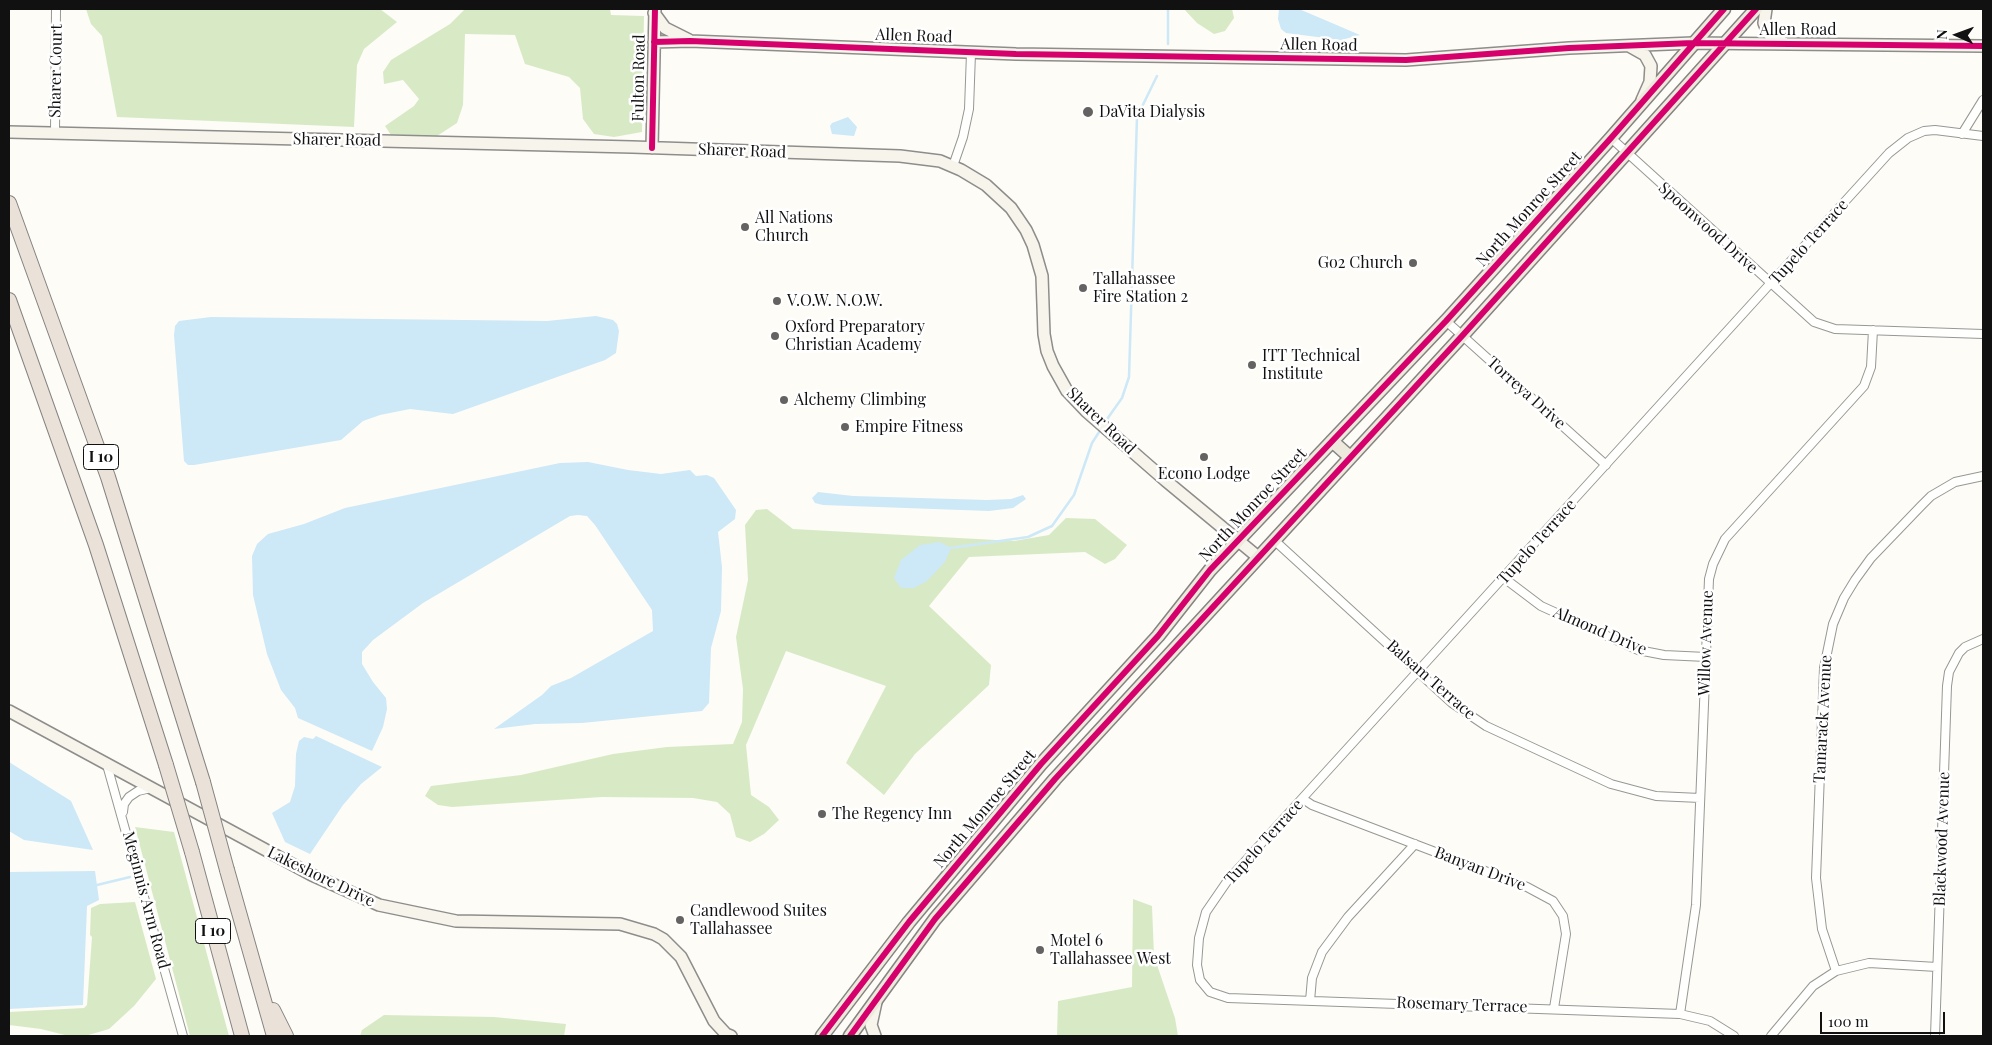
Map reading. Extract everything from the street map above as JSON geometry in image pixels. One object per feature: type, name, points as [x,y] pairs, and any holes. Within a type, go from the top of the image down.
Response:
[{"type":"highway","name":"I 10","points":[[9,203],[108,477],[203,782],[274,1036]]},
{"type":"highway","name":"I 10","points":[[9,300],[96,545],[166,765],[192,852],[242,1036]]},
{"type":"highway","points":[[260,985],[286,1036]]},
{"type":"main road","name":"North Monroe Street","points":[[822,1036],[923,904],[1041,764],[1127,670],[1236,541],[1446,321],[1724,9]]},
{"type":"main road","name":"North Monroe Street","points":[[850,1036],[936,919],[1045,791],[1462,336],[1625,152],[1756,9]]},
{"type":"main road","points":[[1530,228],[1546,241]]},
{"type":"main road","points":[[1332,441],[1350,456]]},
{"type":"main road","points":[[1141,653],[1156,669]]},
{"type":"main road","points":[[1127,670],[1140,687]]},
{"type":"main road","points":[[1041,764],[1055,780]]},
{"type":"main road","points":[[1030,778],[1045,791]]},
{"type":"main road","points":[[923,904],[936,919]]},
{"type":"street","name":"Sharer Court","points":[[55,133],[56,9]]},
{"type":"street","points":[[1766,9],[1764,23],[1768,33],[1785,44]]},
{"type":"street","points":[[654,11],[665,28],[690,41]]},
{"type":"street","name":"Fulton Road","points":[[652,148],[654,11]]},
{"type":"street","name":"Allen Road","points":[[654,42],[690,41],[971,52],[1406,60],[1628,45],[1694,43],[1983,46]]},
{"type":"street","points":[[1628,45],[1645,56],[1651,66],[1650,82],[1640,104]]},
{"type":"street","points":[[953,166],[964,137],[969,110],[971,52]]},
{"type":"street","points":[[1983,100],[1962,134],[1983,136]]},
{"type":"street","name":"Tupelo Terrace","points":[[1198,971],[1199,938],[1203,920],[1215,897],[1889,153],[1914,134],[1935,130],[1962,134]]},
{"type":"street","name":"Sharer Road","points":[[12,132],[900,156],[923,158],[953,166],[974,176],[1001,197],[1026,230],[1033,245],[1042,276],[1044,334],[1047,351],[1059,378],[1086,411],[1236,541],[1258,557]]},
{"type":"street","name":"Spoonwood Drive","points":[[1611,138],[1805,316],[1822,326],[1835,329],[1983,334]]},
{"type":"street","name":"Torreya Drive","points":[[1446,321],[1606,465]]},
{"type":"street","name":"Willow Avenue","points":[[1680,1014],[1696,905],[1709,579],[1717,552],[1725,539],[1864,386],[1872,367],[1873,330]]},
{"type":"street","name":"Tamarack Avenue","points":[[1836,971],[1822,928],[1816,878],[1824,668],[1833,624],[1844,598],[1871,558],[1921,506],[1936,493],[1955,482],[1983,476]]},
{"type":"street","name":"Balsam Terrace","points":[[1274,540],[1452,703],[1486,726],[1599,780],[1656,796],[1700,798]]},
{"type":"street","name":"Almond Drive","points":[[1504,578],[1541,606],[1638,650],[1664,655],[1706,657]]},
{"type":"street","name":"Blackwood Avenue","points":[[1935,1036],[1947,686],[1954,660],[1965,647],[1983,639]]},
{"type":"street","name":"Lakeshore Drive","points":[[9,711],[312,875],[379,905],[456,921],[620,924],[643,929],[663,939],[681,957],[714,1021],[720,1029],[731,1036]]},
{"type":"street","name":"Meginnis Arm Road","points":[[107,765],[183,1036]]},
{"type":"street","points":[[123,817],[124,804],[129,797],[138,791],[151,788]]},
{"type":"street","name":"Banyan Drive","points":[[1302,799],[1312,806],[1527,887],[1553,902],[1563,916],[1566,934],[1554,1008]]},
{"type":"street","points":[[1310,1001],[1312,978],[1322,952],[1348,917],[1415,844]]},
{"type":"street","points":[[1772,1036],[1813,986],[1836,971],[1869,964],[1937,967]]},
{"type":"street","name":"Rosemary Terrace","points":[[1198,971],[1204,986],[1210,992],[1228,998],[1554,1008],[1680,1014],[1710,1022],[1734,1036]]},
{"type":"street","points":[[875,1036],[872,1030],[872,1016],[878,997]]},
{"type":"green space","points":[[86,9],[380,9],[397,22],[364,49],[357,65],[354,127],[117,117],[102,36],[91,24]]},
{"type":"green space","points":[[465,9],[610,9],[611,15],[644,16],[642,132],[614,137],[594,134],[583,119],[580,88],[569,77],[525,64],[515,35],[465,34],[463,105],[457,123],[437,136],[391,135],[385,126],[414,106],[419,99],[403,80],[384,84],[383,72],[391,60],[450,24]]},
{"type":"green space","points":[[1184,9],[1232,9],[1234,18],[1225,31],[1214,34],[1197,23]]},
{"type":"green space","points":[[767,509],[793,529],[1014,541],[1049,535],[1066,518],[1095,519],[1127,545],[1115,559],[1105,564],[1085,552],[969,557],[929,606],[991,665],[989,685],[915,754],[884,795],[846,763],[886,686],[786,651],[746,745],[751,795],[769,807],[779,820],[764,834],[750,842],[736,837],[730,814],[717,802],[693,798],[602,797],[452,807],[438,805],[425,796],[431,786],[521,775],[613,754],[667,747],[733,744],[742,722],[743,689],[736,637],[748,580],[745,525],[756,510]]},
{"type":"green space","points":[[135,827],[174,832],[229,1036],[190,1036]]},
{"type":"green space","points":[[1133,899],[1152,906],[1154,956],[1175,1018],[1178,1036],[1057,1036],[1058,1001],[1132,987]]},
{"type":"green space","points":[[135,902],[156,979],[134,1006],[109,1029],[85,1036],[69,1036],[41,1029],[9,1025],[9,1012],[84,1008],[87,1005],[92,937],[90,935],[91,908],[100,904]]},
{"type":"green space","points":[[384,1015],[494,1017],[566,1024],[564,1036],[360,1036],[362,1030]]},
{"type":"water","points":[[1279,9],[1299,9],[1360,35],[1341,40],[1286,33],[1281,29],[1278,19]]},
{"type":"water","points":[[848,117],[857,127],[854,136],[832,134],[830,126],[832,123]]},
{"type":"water","points":[[596,316],[613,320],[617,324],[619,331],[616,353],[605,360],[453,414],[410,409],[380,415],[363,421],[341,440],[194,465],[188,465],[184,461],[174,335],[175,326],[179,321],[211,317],[547,321]]},
{"type":"water","points":[[588,462],[661,474],[690,470],[696,476],[707,475],[714,478],[736,510],[735,519],[718,532],[722,567],[721,611],[711,648],[709,703],[702,711],[582,723],[535,724],[494,729],[542,695],[551,686],[571,678],[653,631],[652,610],[595,525],[587,516],[578,515],[570,516],[423,603],[373,640],[362,652],[362,664],[386,698],[387,709],[383,727],[372,751],[298,718],[295,708],[281,690],[267,654],[253,595],[252,556],[257,544],[268,534],[304,524],[345,508],[560,463]]},
{"type":"water","points":[[818,492],[853,496],[987,500],[1011,499],[1023,495],[1026,499],[1013,508],[989,511],[823,505],[815,503],[812,498]]},
{"type":"water","points":[[940,542],[951,548],[945,562],[927,581],[914,588],[901,588],[894,578],[901,560],[920,545]]},
{"type":"water","points":[[316,736],[382,767],[361,784],[343,805],[310,854],[285,842],[272,813],[290,802],[295,786],[296,754],[299,741],[304,737],[313,739]]},
{"type":"water","points":[[9,762],[71,801],[93,850],[24,840],[9,831]]},
{"type":"water","points":[[95,871],[99,900],[87,906],[83,1005],[9,1009],[9,872]]},
{"type":"waterway","points":[[1168,9],[1168,44]]},
{"type":"waterway","points":[[1105,422],[1122,398],[1129,377],[1137,117],[1157,76]]},
{"type":"waterway","points":[[951,548],[1028,537],[1052,526],[1074,495],[1092,443],[1101,429]]},
{"type":"waterway","points":[[97,885],[130,877]]},
{"type":"cycle path","points":[[652,148],[655,9]]},
{"type":"cycle path","points":[[822,1036],[909,922],[1041,764],[1158,636],[1210,570],[1446,321],[1724,9]]},
{"type":"cycle path","points":[[850,1036],[935,919],[1055,779],[1462,336],[1756,9]]},
{"type":"cycle path","points":[[654,42],[690,41],[1016,54],[1406,60],[1569,48],[1693,43],[1983,46]]},
{"type":"place","name":"DaVita Dialysis","points":[[1088,112]]},
{"type":"place","name":"All Nations Church","points":[[745,227]]},
{"type":"place","name":"Go2 Church","points":[[1413,263]]},
{"type":"place","name":"Tallahassee Fire Station 2","points":[[1083,288]]},
{"type":"place","name":"V.O.W. N.O.W.","points":[[777,301]]},
{"type":"place","name":"Oxford Preparatory Christian Academy","points":[[775,336]]},
{"type":"place","name":"ITT Technical Institute","points":[[1252,365]]},
{"type":"place","name":"Alchemy Climbing","points":[[784,400]]},
{"type":"place","name":"Empire Fitness","points":[[845,427]]},
{"type":"place","name":"Econo Lodge","points":[[1204,457]]},
{"type":"place","name":"The Regency Inn","points":[[822,814]]},
{"type":"place","name":"Candlewood Suites Tallahassee","points":[[680,920]]},
{"type":"place","name":"Motel 6 Tallahassee West","points":[[1040,950]]}]
